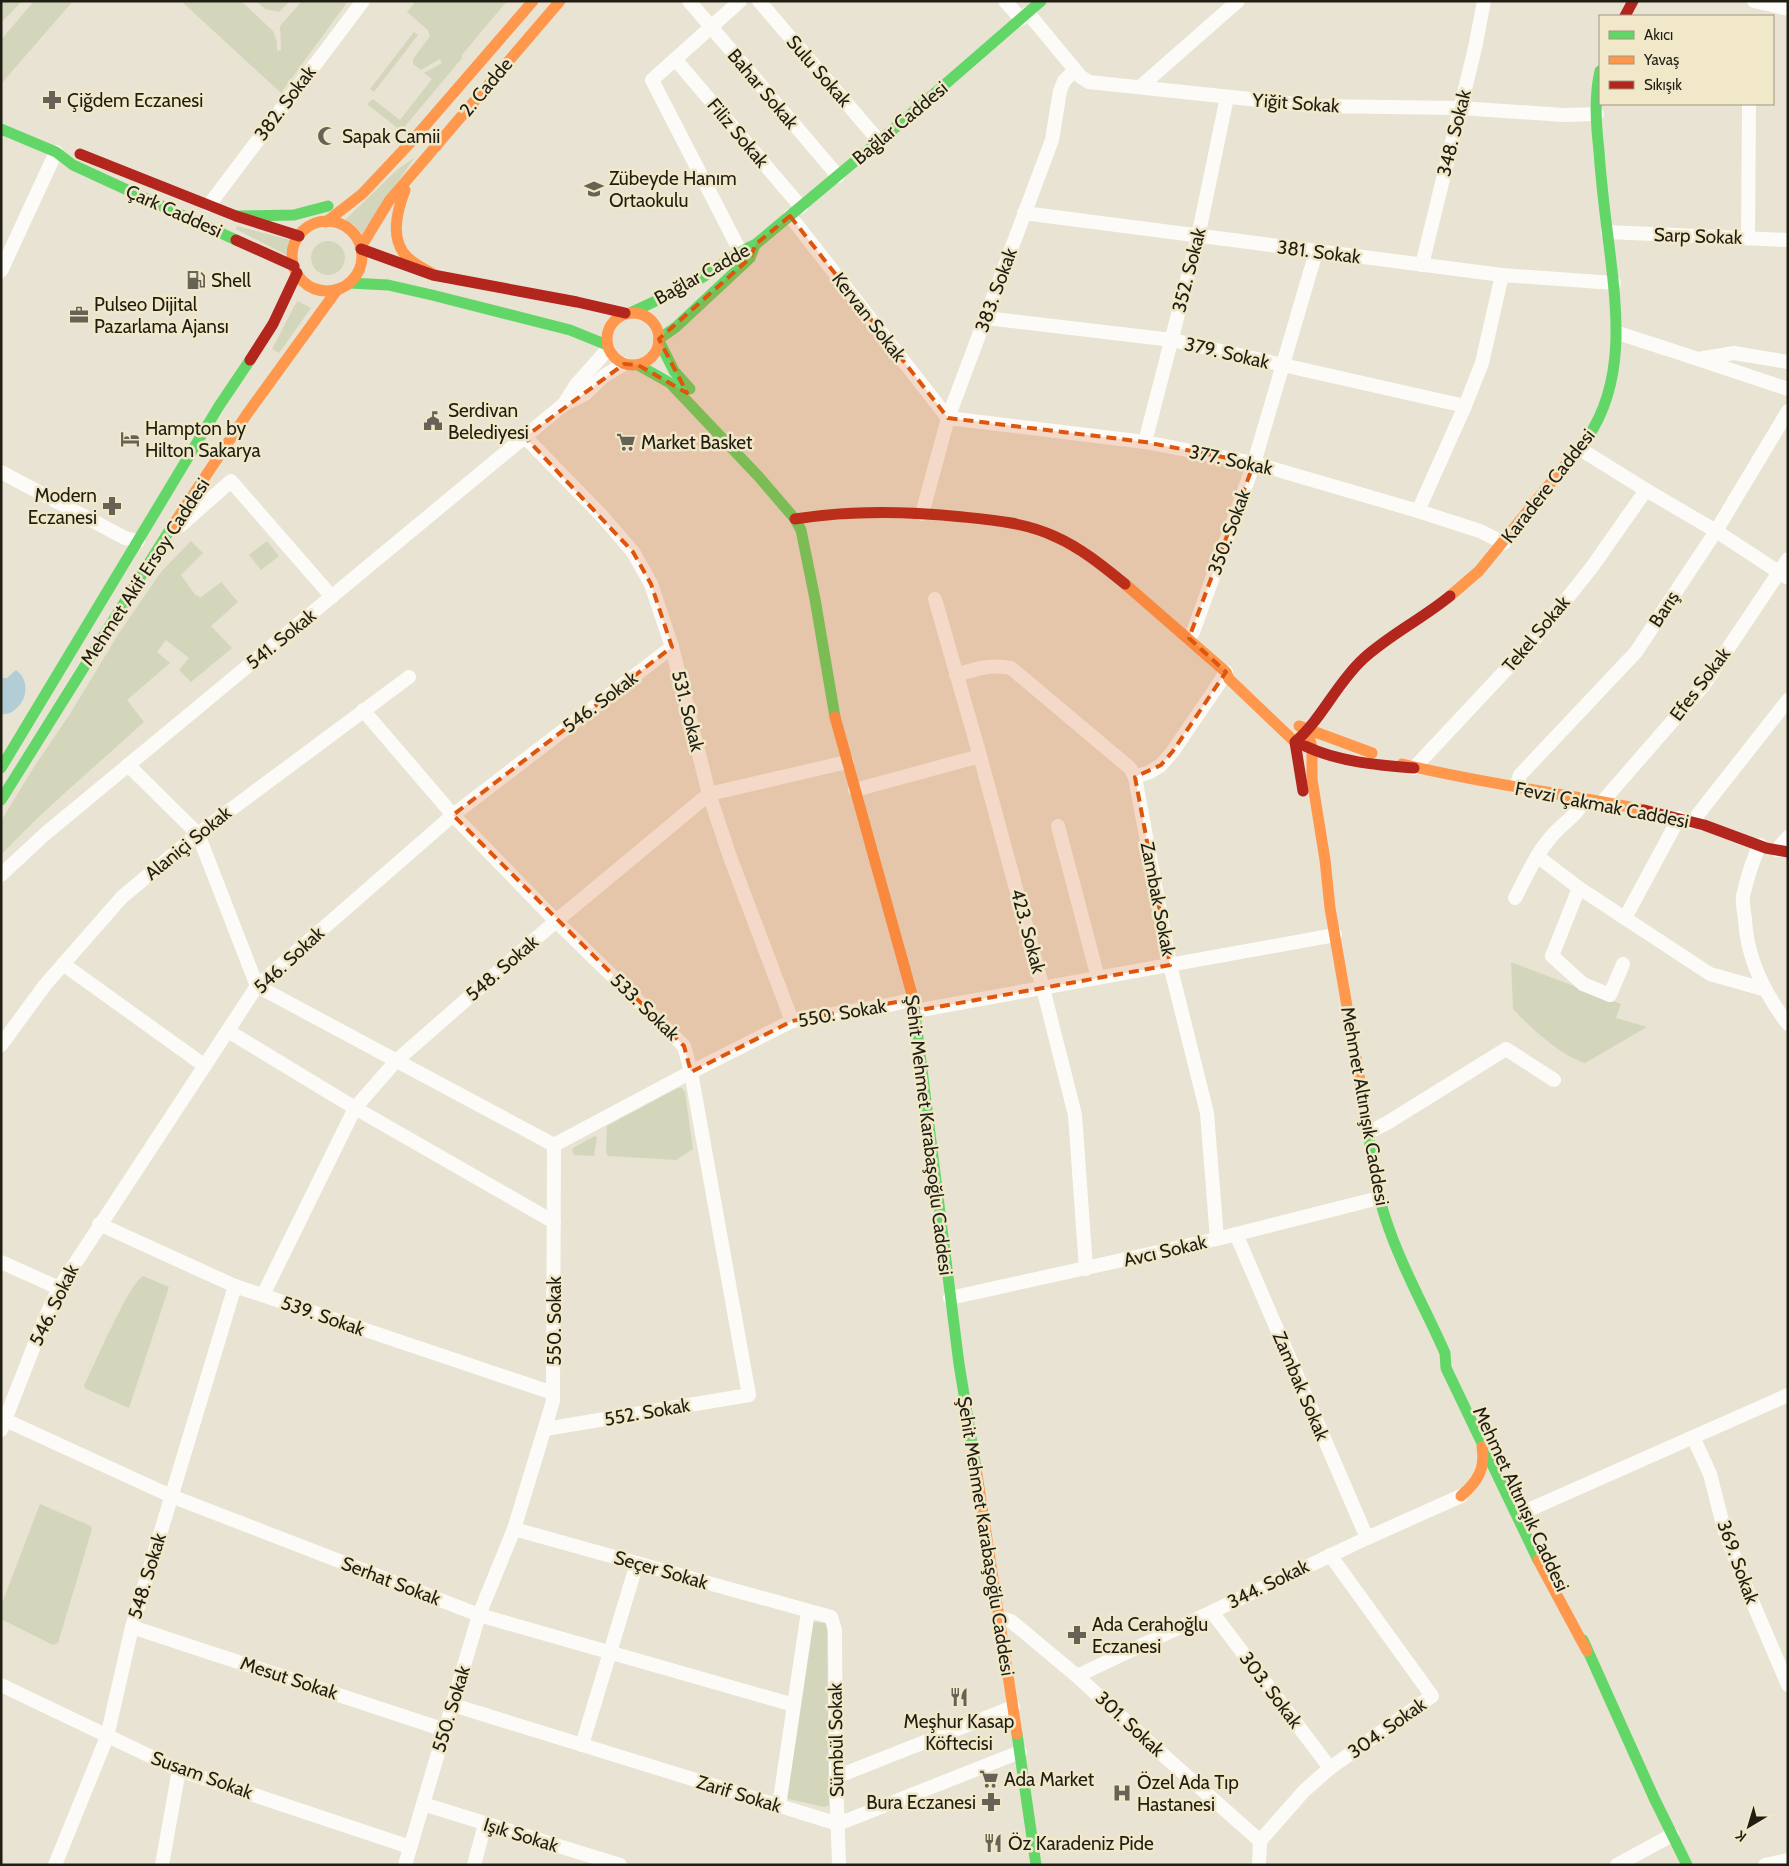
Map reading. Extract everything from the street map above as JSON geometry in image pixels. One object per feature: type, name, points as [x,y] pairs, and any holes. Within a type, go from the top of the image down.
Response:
[{"type":"main road","name":"2. Cadde","points":[[326,222],[362,194],[411,142],[533,1]]},
{"type":"main road","name":"2. Cadde","points":[[361,248],[389,201],[560,1]]},
{"type":"main road","name":"Bağlar Caddesi","points":[[756,244],[880,141],[1041,1]]},
{"type":"main road","points":[[1626,15],[1633,1]]},
{"type":"main road","name":"Karadere Caddesi","points":[[1308,731],[1334,692],[1362,660],[1464,585],[1504,543],[1580,449],[1602,414],[1613,380],[1618,333],[1597,114],[1596,97],[1599,78]]},
{"type":"main road","name":"Çark Caddesi","points":[[1,129],[56,152],[73,165],[295,269]]},
{"type":"main road","points":[[236,216],[292,216],[314,212],[344,200],[411,142]]},
{"type":"main road","name":"Çark Caddesi","points":[[56,152],[78,154],[236,216],[299,236]]},
{"type":"main road","points":[[413,174],[400,204],[395,223],[397,236],[404,253],[412,262],[435,275]]},
{"type":"main road","points":[[326,222],[334,222],[348,228],[354,234],[361,248],[362,263],[350,282],[337,290],[321,291],[307,285],[295,269],[293,250],[299,236],[311,226],[326,222]]},
{"type":"main road","name":"Bağlar Cadde","points":[[628,312],[687,286],[740,251],[756,244]]},
{"type":"main road","name":"Bağlar Cadde","points":[[659,340],[676,327],[750,258],[756,244]]},
{"type":"main road","points":[[361,248],[395,264],[435,275],[628,312],[638,312],[650,318],[657,329],[659,340],[657,350],[646,362],[631,364],[617,360],[608,347],[606,334],[609,326],[618,316],[628,312]]},
{"type":"main road","name":"Mehmet Akif Ersoy Caddesi","points":[[1,768],[224,398],[273,324],[295,269]]},
{"type":"main road","points":[[350,282],[388,285],[432,295],[570,330],[608,347]]},
{"type":"main road","name":"Mehmet Akif Ersoy Caddesi","points":[[1,800],[161,543],[256,399],[337,290]]},
{"type":"main road","name":"Şehit Mehmet Karabaşoğlu Caddesi","points":[[659,340],[674,371],[706,410],[726,440]]},
{"type":"main road","name":"Şehit Mehmet Karabaşoğlu Caddesi","points":[[631,364],[670,383],[697,413],[726,440],[802,530],[836,726],[914,1005],[959,1364],[1000,1618],[1036,1865]]},
{"type":"main road","name":"Fevzi Çakmak Caddesi","points":[[795,520],[834,514],[922,514],[990,520],[1028,526],[1057,537],[1088,556],[1189,638],[1226,672],[1229,679],[1296,742],[1312,750],[1334,757],[1377,765],[1414,768]]},
{"type":"main road","name":"Fevzi Çakmak Caddesi","points":[[1226,672],[1234,674],[1288,719],[1308,731],[1414,768],[1451,776],[1603,801],[1686,820],[1782,851]]},
{"type":"main road","points":[[1296,742],[1308,731]]},
{"type":"main road","name":"Mehmet Altınışık Caddesi","points":[[1308,731],[1312,750],[1312,780],[1326,860],[1330,908]]},
{"type":"main road","name":"Mehmet Altınışık Caddesi","points":[[1296,742],[1297,758],[1317,858],[1330,908],[1379,1198],[1395,1243],[1445,1354],[1446,1368],[1550,1584],[1587,1651]]},
{"type":"main road","name":"Mehmet Altınışık Caddesi","points":[[1445,1354],[1452,1358],[1462,1373]]},
{"type":"main road","points":[[1461,1496],[1480,1477],[1484,1468],[1483,1449],[1470,1420]]},
{"type":"main road","points":[[1461,1496],[1498,1477]]},
{"type":"main road","name":"Mehmet Altınışık Caddesi","points":[[1498,1477],[1526,1511],[1561,1585],[1587,1651],[1687,1865]]},
{"type":"street","name":"382. Sokak","points":[[209,205],[363,1]]},
{"type":"street","name":"Bahar Sokak","points":[[689,1],[838,176]]},
{"type":"street","points":[[740,1],[652,80],[740,251]]},
{"type":"street","name":"Sulu Sokak","points":[[759,1],[880,141]]},
{"type":"street","name":"Yiğit Sokak","points":[[1006,1],[1024,16],[1081,77],[1089,82],[1316,106],[1460,108],[1564,115],[1597,114]]},
{"type":"street","points":[[1140,87],[1238,1]]},
{"type":"street","name":"348. Sokak","points":[[1422,265],[1484,1]]},
{"type":"street","points":[[1762,6],[1788,9]]},
{"type":"street","name":"Filiz Sokak","points":[[675,59],[796,212]]},
{"type":"street","name":"383. Sokak","points":[[922,514],[948,418],[1052,140],[1060,91],[1064,81],[1075,70]]},
{"type":"street","name":"352. Sokak","points":[[1145,442],[1198,237],[1227,98]]},
{"type":"street","points":[[1748,238],[1749,105]]},
{"type":"street","points":[[1,271],[56,152]]},
{"type":"street","name":"Kervan Sokak","points":[[796,212],[948,418]]},
{"type":"street","name":"381. Sokak","points":[[1024,213],[1502,275],[1614,283]]},
{"type":"street","name":"Sarp Sokak","points":[[1608,232],[1788,240]]},
{"type":"street","name":"350. Sokak","points":[[1189,638],[1194,632],[1254,463],[1316,252]]},
{"type":"street","points":[[1418,510],[1465,406],[1482,363],[1502,275]]},
{"type":"street","name":"379. Sokak","points":[[986,318],[1172,340],[1465,406]]},
{"type":"street","points":[[1618,333],[1788,389]]},
{"type":"street","points":[[563,405],[576,385],[608,347]]},
{"type":"street","points":[[1698,359],[1734,353],[1788,362]]},
{"type":"street","points":[[563,405],[584,394],[604,376],[631,364]]},
{"type":"street","name":"541. Sokak","points":[[1,875],[45,834],[563,405]]},
{"type":"street","name":"Barış","points":[[1516,787],[1520,776],[1636,652],[1716,531],[1788,411]]},
{"type":"street","name":"377. Sokak","points":[[948,418],[1145,442],[1254,463],[1418,510],[1480,532],[1504,543]]},
{"type":"street","name":"531. Sokak","points":[[525,437],[602,516],[633,552],[651,584],[672,647],[709,794],[730,856],[792,1021]]},
{"type":"street","points":[[1580,449],[1716,531],[1783,575]]},
{"type":"street","points":[[1,472],[125,538],[138,542]]},
{"type":"street","points":[[161,543],[231,481],[332,597]]},
{"type":"street","name":"Tekel Sokak","points":[[1414,768],[1534,640],[1592,567],[1646,490]]},
{"type":"street","name":"Efes Sokak","points":[[1603,801],[1703,686],[1783,575],[1788,559]]},
{"type":"street","name":"423. Sokak","points":[[935,600],[980,756],[1043,988],[1075,1115],[1086,1269]]},
{"type":"street","name":"546. Sokak","points":[[2,1423],[58,1288],[257,986],[453,815],[672,647]]},
{"type":"street","points":[[956,675],[982,667],[1002,666],[1011,668],[1130,768],[1135,777],[1150,772],[1161,764],[1226,672]]},
{"type":"street","name":"Alaniçi Sokak","points":[[1,1045],[63,964],[122,897],[198,834],[409,677]]},
{"type":"street","points":[[1625,918],[1686,820],[1788,700]]},
{"type":"street","name":"533. Sokak","points":[[363,710],[453,815],[556,921],[684,1046],[691,1072],[749,1395]]},
{"type":"street","points":[[855,790],[980,756]]},
{"type":"street","name":"548. Sokak","points":[[263,1295],[355,1108],[396,1061],[556,921],[709,794],[847,762]]},
{"type":"street","points":[[128,765],[198,834],[257,986],[554,1145]]},
{"type":"street","name":"Zambak Sokak","points":[[1135,777],[1170,965],[1207,1113],[1217,1239]]},
{"type":"street","points":[[1515,898],[1551,836],[1581,808],[1584,798]]},
{"type":"street","points":[[1058,826],[1098,978]]},
{"type":"street","points":[[1782,851],[1788,837]]},
{"type":"street","points":[[1760,845],[1752,862],[1743,898],[1746,934],[1755,968],[1763,988],[1788,1024]]},
{"type":"street","points":[[1538,856],[1579,888],[1710,974],[1763,988]]},
{"type":"street","points":[[1579,888],[1552,956],[1584,984],[1610,995],[1623,964]]},
{"type":"street","name":"550. Sokak","points":[[405,1865],[480,1615],[514,1529],[553,1401],[554,1145],[792,1021],[894,1004],[914,1005],[1043,988],[1335,936]]},
{"type":"street","points":[[63,964],[205,1066]]},
{"type":"street","points":[[228,1031],[355,1108],[554,1222]]},
{"type":"street","points":[[1369,1132],[1388,1123],[1506,1049],[1554,1080]]},
{"type":"street","name":"Avcı Sokak","points":[[950,1298],[1217,1239],[1379,1198]]},
{"type":"street","name":"539. Sokak","points":[[99,1224],[235,1286],[553,1393]]},
{"type":"street","name":"Zambak Sokak","points":[[1236,1234],[1367,1538]]},
{"type":"street","points":[[1,1262],[58,1288]]},
{"type":"street","name":"548. Sokak","points":[[55,1865],[107,1737],[132,1627],[235,1286]]},
{"type":"street","points":[[1526,1511],[1788,1394]]},
{"type":"street","name":"552. Sokak","points":[[545,1430],[749,1395]]},
{"type":"street","name":"Serhat Sokak","points":[[2,1423],[171,1496],[480,1615],[794,1705]]},
{"type":"street","name":"369. Sokak","points":[[1693,1437],[1710,1474],[1724,1529],[1743,1580],[1788,1685]]},
{"type":"street","name":"344. Sokak","points":[[1077,1676],[1330,1555],[1461,1496]]},
{"type":"street","name":"Seçer Sokak","points":[[514,1529],[831,1617]]},
{"type":"street","name":"304. Sokak","points":[[1260,1840],[1304,1791],[1330,1768],[1432,1696],[1330,1555]]},
{"type":"street","points":[[582,1745],[637,1563]]},
{"type":"street","points":[[779,1806],[808,1611]]},
{"type":"street","name":"303. Sokak","points":[[1212,1612],[1330,1768]]},
{"type":"street","name":"Sümbül Sokak","points":[[831,1617],[836,1630],[836,1777],[839,1865]]},
{"type":"street","name":"301. Sokak","points":[[1000,1618],[1011,1621],[1077,1676],[1260,1840]]},
{"type":"street","name":"Mesut Sokak","points":[[132,1627],[445,1730]]},
{"type":"street","name":"Susam Sokak","points":[[1,1685],[179,1770],[410,1846]]},
{"type":"street","name":"Zarif Sokak","points":[[452,1705],[838,1824]]},
{"type":"street","points":[[836,1777],[1013,1708]]},
{"type":"street","points":[[838,1824],[1020,1752]]},
{"type":"street","points":[[162,1865],[179,1770]]},
{"type":"street","name":"Işık Sokak","points":[[423,1804],[485,1824],[580,1859],[620,1865]]},
{"type":"street","points":[[474,1865],[485,1824]]},
{"type":"street","points":[[1617,1865],[1672,1835]]},
{"type":"street","points":[[1258,1865],[1260,1840]]},
{"type":"street","points":[[1765,1865],[1788,1860]]},
{"type":"highlighted area","points":[[790,216],[948,418],[1145,442],[1254,463],[1189,638],[1226,672],[1173,751],[1161,765],[1135,777],[1170,965],[915,1011],[913,999],[792,1021],[691,1072],[684,1046],[453,815],[672,647],[651,584],[633,552],[525,437],[624,364],[638,365],[687,393],[659,339],[750,258],[756,244]]},
{"type":"green space","points":[[1,1],[22,1],[1,23]]},
{"type":"green space","points":[[34,1],[73,1],[1,84],[1,40]]},
{"type":"green space","points":[[181,1],[241,1],[273,31],[277,42],[277,51],[281,50],[280,26],[302,1],[348,1],[281,93]]},
{"type":"green space","points":[[256,1],[290,1],[279,12],[265,9]]},
{"type":"green space","points":[[416,1],[507,1],[401,131],[367,104],[373,99],[400,120],[432,79],[424,73],[442,63],[440,59],[421,70],[413,64],[413,59],[430,36],[428,30],[407,12]]},
{"type":"green space","points":[[414,32],[418,35],[374,92],[370,89]]},
{"type":"green space","points":[[415,157],[362,234],[354,225],[346,221],[398,169]]},
{"type":"green space","points":[[237,226],[291,240],[288,244],[288,256],[236,229]]},
{"type":"green space","points":[[328,241],[335,242],[340,246],[344,251],[344,265],[340,270],[335,274],[328,275],[321,274],[316,270],[312,265],[311,258],[312,251],[316,246],[321,242]]},
{"type":"green space","points":[[297,301],[311,308],[279,353],[272,349]]},
{"type":"green space","points":[[191,541],[203,553],[181,575],[196,596],[200,598],[221,582],[238,602],[211,626],[232,648],[191,682],[179,670],[189,658],[166,640],[157,652],[170,663],[127,700],[144,722],[53,803],[1,855],[1,821],[34,767],[70,714],[119,633],[161,572]]},
{"type":"green space","points":[[267,541],[279,556],[261,570],[249,555]]},
{"type":"green space","points":[[1511,962],[1621,1004],[1616,1018],[1647,1027],[1585,1063],[1575,1059],[1546,1040],[1513,1009]]},
{"type":"green space","points":[[678,1088],[682,1088],[685,1092],[693,1149],[676,1160],[608,1156],[606,1152],[607,1126]]},
{"type":"green space","points":[[595,1136],[597,1137],[594,1156],[574,1155],[573,1148]]},
{"type":"green space","points":[[143,1276],[169,1287],[129,1408],[86,1389],[84,1386],[129,1294]]},
{"type":"green space","points":[[40,1504],[91,1526],[92,1529],[58,1643],[53,1645],[1,1619],[1,1606]]},
{"type":"green space","points":[[812,1622],[827,1623],[829,1805],[824,1807],[789,1799],[785,1795]]},
{"type":"water","points":[[16,670],[24,680],[24,697],[18,707],[12,712],[1,714],[1,678],[7,678]]},
{"type":"traffic: fast","points":[[632,312],[694,282],[735,255],[756,244],[897,126],[1041,1]]},
{"type":"traffic: fast","points":[[1588,437],[1600,415],[1608,392],[1616,344],[1614,295],[1596,121],[1599,78]]},
{"type":"traffic: fast","points":[[1,129],[56,152],[73,165],[236,240]]},
{"type":"traffic: fast","points":[[236,216],[294,215],[328,206]]},
{"type":"traffic: fast","points":[[659,339],[676,327],[750,258],[755,245]]},
{"type":"traffic: fast","points":[[350,283],[388,285],[432,295],[570,330],[607,345]]},
{"type":"traffic: fast","points":[[659,341],[674,371],[690,389]]},
{"type":"traffic: fast","points":[[1,768],[219,406],[250,360]]},
{"type":"traffic: fast","points":[[638,365],[670,383],[759,477],[795,519],[801,530],[815,599],[835,717]]},
{"type":"traffic: fast","points":[[1,800],[171,528]]},
{"type":"traffic: fast","points":[[913,998],[959,1364],[976,1468]]},
{"type":"traffic: fast","points":[[1366,1116],[1378,1192],[1391,1234],[1405,1269],[1445,1353],[1446,1368],[1538,1560]]},
{"type":"traffic: fast","points":[[1583,1640],[1654,1798],[1687,1865]]},
{"type":"traffic: fast","points":[[1017,1734],[1036,1865]]},
{"type":"traffic: slow","points":[[326,222],[362,194],[411,142],[533,1]]},
{"type":"traffic: slow","points":[[361,247],[389,201],[560,1]]},
{"type":"traffic: slow","points":[[405,190],[397,216],[398,243],[408,258],[435,275]]},
{"type":"traffic: slow","points":[[327,221],[346,227],[356,237],[362,256],[356,275],[346,285],[327,291],[308,285],[298,275],[292,256],[298,237],[308,227],[327,221]]},
{"type":"traffic: slow","points":[[171,528],[247,414],[337,290]]},
{"type":"traffic: slow","points":[[628,313],[638,313],[652,320],[659,334],[659,339],[659,344],[652,358],[638,365],[628,365],[618,361],[611,354],[607,344],[607,334],[611,324],[618,317],[628,313]]},
{"type":"traffic: slow","points":[[1450,596],[1479,571],[1588,437]]},
{"type":"traffic: slow","points":[[1125,584],[1226,672],[1229,679],[1295,742],[1305,746]]},
{"type":"traffic: slow","points":[[835,717],[913,998]]},
{"type":"traffic: slow","points":[[1299,726],[1372,753]]},
{"type":"traffic: slow","points":[[1308,731],[1312,749],[1312,779],[1325,860],[1330,908],[1366,1116]]},
{"type":"traffic: slow","points":[[1402,764],[1462,777],[1644,810]]},
{"type":"traffic: slow","points":[[1461,1496],[1472,1486],[1479,1475],[1483,1462],[1482,1447]]},
{"type":"traffic: slow","points":[[976,1468],[1017,1734]]},
{"type":"traffic: slow","points":[[1538,1560],[1587,1651]]},
{"type":"traffic: jam","points":[[1626,15],[1633,1]]},
{"type":"traffic: jam","points":[[80,154],[236,216],[299,236]]},
{"type":"traffic: jam","points":[[236,240],[294,266]]},
{"type":"traffic: jam","points":[[361,249],[433,275],[625,313]]},
{"type":"traffic: jam","points":[[250,360],[273,324],[297,273]]},
{"type":"traffic: jam","points":[[795,519],[837,514],[900,513],[987,519],[1010,523],[1034,528],[1065,541],[1092,558],[1125,584]]},
{"type":"traffic: jam","points":[[1303,791],[1295,742],[1305,733],[1345,679],[1363,659],[1450,596]]},
{"type":"traffic: jam","points":[[1305,746],[1345,759],[1414,768]]},
{"type":"traffic: jam","points":[[1644,810],[1704,825],[1766,848],[1788,852]]},
{"type":"place","name":"Çiğdem Eczanesi","points":[[52,100]]},
{"type":"place","name":"Sapak Camii","points":[[327,136]]},
{"type":"place","name":"Zübeyde Hanım Ortaokulu","points":[[594,189]]},
{"type":"place","name":"Shell","points":[[196,280]]},
{"type":"place","name":"Pulseo Dijital Pazarlama Ajansı","points":[[79,315]]},
{"type":"place","name":"Serdivan Belediyesi","points":[[433,421]]},
{"type":"place","name":"Hampton by Hilton Sakarya","points":[[130,439]]},
{"type":"place","name":"Market Basket","points":[[626,442]]},
{"type":"place","name":"Modern Eczanesi","points":[[112,506]]},
{"type":"place","name":"Ada Cerahoğlu Eczanesi","points":[[1077,1635]]},
{"type":"place","name":"Meşhur Kasap Köftecisi","points":[[959,1697]]},
{"type":"place","name":"Ada Market","points":[[989,1779]]},
{"type":"place","name":"Özel Ada Tıp Hastanesi","points":[[1122,1793]]},
{"type":"place","name":"Bura Eczanesi","points":[[991,1802]]},
{"type":"place","name":"Öz Karadeniz Pide","points":[[993,1843]]}]
